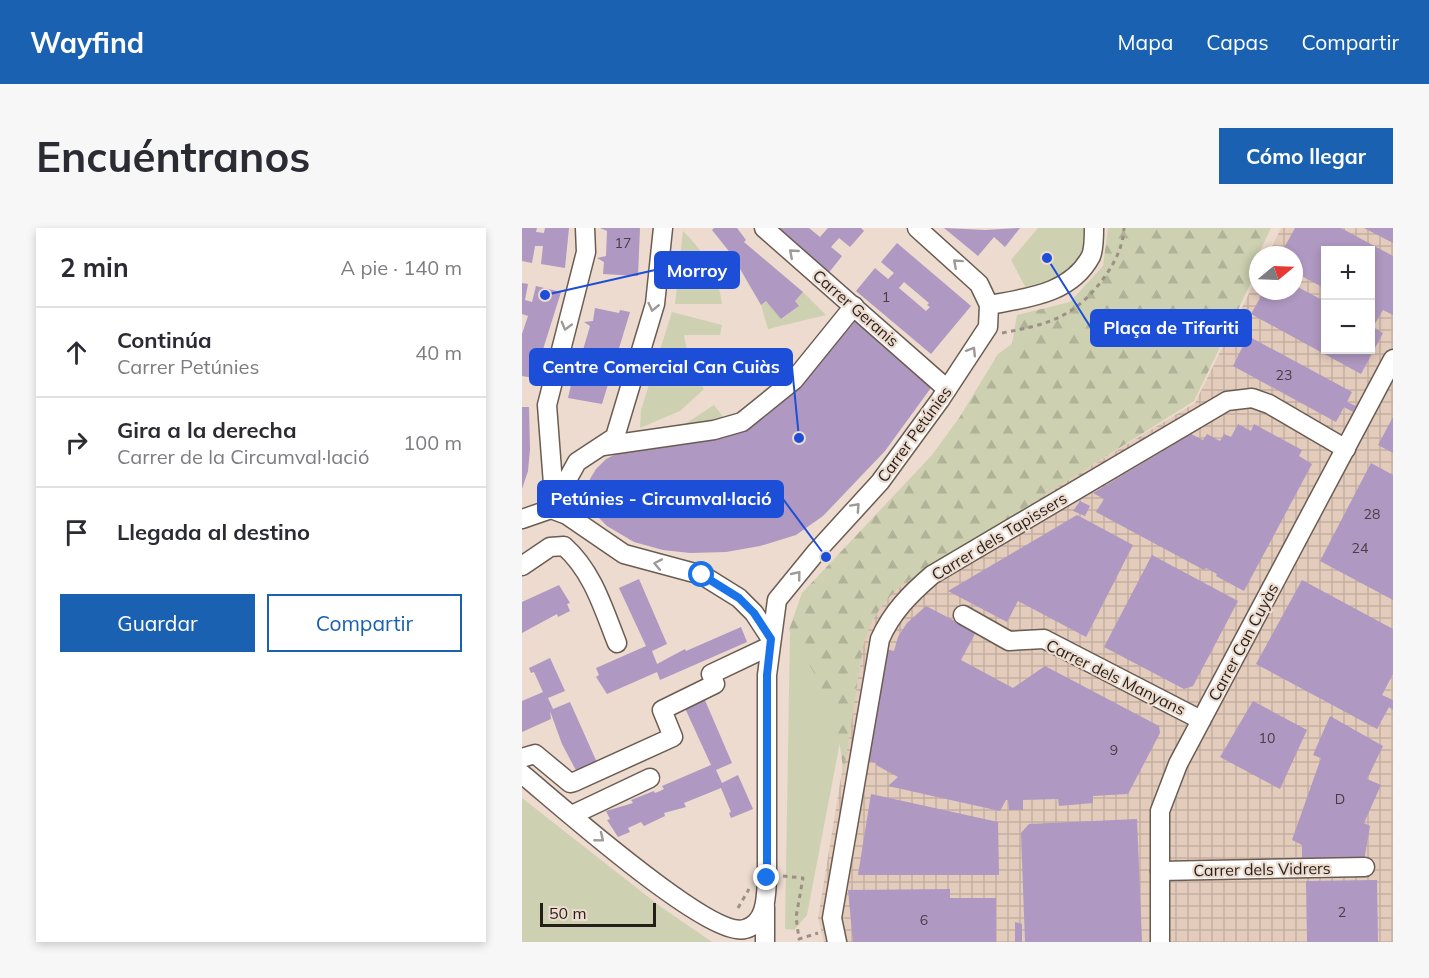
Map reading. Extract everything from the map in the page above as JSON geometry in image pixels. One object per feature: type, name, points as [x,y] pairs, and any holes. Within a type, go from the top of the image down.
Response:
[{"type":"street","points":[[551,509],[553,484],[547,405],[586,252],[585,228]]},
{"type":"street","points":[[551,509],[577,462],[615,437],[655,304],[663,228]]},
{"type":"street","name":"Carrer Geranis","points":[[764,228],[947,389]]},
{"type":"street","points":[[917,228],[979,284],[989,305],[1047,294],[1073,279],[1092,255],[1094,228]]},
{"type":"street","name":"Carrer Petúnies","points":[[771,643],[777,600],[817,551],[880,482],[947,389],[987,327],[989,305]]},
{"type":"street","points":[[602,446],[714,430],[742,422],[795,380],[854,306]]},
{"type":"street","name":"Carrer Can Cuyàs","points":[[1160,942],[1160,811],[1178,764],[1393,359]]},
{"type":"street","name":"Carrer dels Tapissers","points":[[837,942],[832,918],[880,639],[888,620],[915,589],[932,575],[1227,401],[1252,398],[1269,404],[1346,449]]},
{"type":"street","points":[[522,519],[551,509],[567,514],[624,554],[702,575],[739,598],[754,613],[771,643],[767,675],[765,942]]},
{"type":"street","points":[[522,566],[550,547],[564,546],[575,556],[590,578],[617,643]]},
{"type":"street","name":"Carrer dels Manyans","points":[[963,615],[1009,641],[1044,639],[1201,720]]},
{"type":"street","points":[[522,758],[535,754],[570,783],[673,738],[662,710],[715,684],[711,674],[771,643]]},
{"type":"street","points":[[522,774],[648,878],[732,936],[752,926],[765,906]]},
{"type":"street","points":[[572,815],[650,778]]},
{"type":"street","name":"Carrer dels Vidrers","points":[[1160,872],[1365,867]]},
{"type":"path","points":[[785,875],[803,878],[796,917],[799,939],[820,932]]},
{"type":"path","points":[[738,908],[753,882]]},
{"type":"shaded area","points":[[1281,228],[1393,228],[1393,942],[824,942],[818,918],[870,600],[1195,403],[1249,293],[1249,300],[1303,300],[1303,246],[1272,246]]},
{"type":"green space","points":[[1038,228],[1087,228],[1087,242],[1082,256],[1068,273],[1055,282],[1028,292],[1011,260]]},
{"type":"green space","points":[[1108,228],[1271,228],[1262,246],[1249,246],[1249,287],[1194,401],[905,583],[884,604],[869,628],[863,647],[843,777],[842,756],[833,718],[810,664],[789,630],[802,593],[932,455],[959,418],[998,354],[1012,344],[1017,315],[1070,302],[1103,266]]},
{"type":"green space","points":[[683,231],[709,264],[722,304],[675,304]]},
{"type":"green space","points":[[803,292],[826,315],[768,329],[761,305],[766,301],[782,319],[798,307],[795,301]]},
{"type":"green space","points":[[672,312],[722,325],[720,335],[684,335],[690,366],[704,389],[680,411],[640,428],[641,410]]},
{"type":"green space","points":[[714,405],[727,422],[682,426]]},
{"type":"green space","points":[[805,600],[867,600],[807,915],[794,930],[785,929],[790,634]]},
{"type":"green space","points":[[522,798],[661,907],[712,942],[522,942]]},
{"type":"building","points":[[522,228],[537,228],[536,232],[544,233],[545,228],[569,228],[565,268],[541,264],[543,246],[535,246],[532,263],[522,261]]},
{"type":"building","points":[[600,228],[640,228],[638,276],[603,274],[604,262],[597,258],[606,256],[607,231]]},
{"type":"building","points":[[714,228],[737,228],[746,240],[744,242],[803,292],[795,301],[799,306],[781,319],[766,301],[761,305],[732,255],[712,230]]},
{"type":"building","points":[[774,228],[809,228],[820,237],[828,228],[861,228],[864,231],[850,247],[839,238],[831,247],[842,256],[827,275]]},
{"type":"building","points":[[944,228],[985,230],[1020,228],[1005,247],[994,237],[978,256]]},
{"type":"building","points":[[1295,228],[1341,228],[1374,246],[1321,246],[1321,286],[1303,277],[1303,246],[1285,246]]},
{"type":"building","points":[[1364,228],[1393,228],[1393,243]]},
{"type":"building","points":[[897,243],[971,306],[931,354],[856,291],[875,268],[888,279],[894,273],[881,262]],"holes":[[[904,282],[929,303],[927,305],[930,307],[926,311],[899,288]]]},
{"type":"building","points":[[1375,246],[1393,256],[1393,315],[1383,310],[1375,324]]},
{"type":"building","points":[[522,283],[528,284],[525,300],[532,302],[536,286],[561,292],[534,378],[522,376],[522,334],[528,316],[522,314]]},
{"type":"building","points":[[1303,290],[1321,299],[1321,352],[1251,314],[1259,300],[1303,300]]},
{"type":"building","points":[[595,308],[619,313],[620,310],[630,312],[602,404],[568,398],[571,385],[565,382],[567,378],[574,380],[580,356],[575,351],[583,350],[590,326],[584,322],[593,321]]},
{"type":"building","points":[[856,320],[933,385],[885,451],[823,516],[796,535],[760,546],[726,552],[690,553],[663,550],[634,542],[607,526],[592,511],[587,493],[590,479],[606,459],[618,453],[764,415],[802,385]]},
{"type":"building","points":[[1375,328],[1383,333],[1375,348]]},
{"type":"building","points":[[1248,336],[1352,392],[1347,402],[1356,406],[1353,412],[1344,407],[1336,422],[1233,366]]},
{"type":"building","points":[[1324,354],[1372,354],[1361,374]]},
{"type":"building","points":[[522,407],[529,407],[530,449],[528,471],[522,489]]},
{"type":"building","points":[[1393,417],[1393,453],[1378,445]]},
{"type":"building","points":[[1238,424],[1251,431],[1254,424],[1302,450],[1299,456],[1312,464],[1244,591],[1206,568],[1204,570],[1096,512],[1104,499],[1093,493],[1191,434],[1203,440],[1207,434],[1220,441],[1224,434],[1231,437]]},
{"type":"building","points":[[1371,463],[1393,475],[1393,600],[1320,561]]},
{"type":"building","points":[[1080,501],[1090,506],[1085,516],[1073,511]]},
{"type":"building","points":[[1077,515],[1133,545],[1086,637],[1018,601],[1007,622],[948,591]]},
{"type":"building","points":[[1152,555],[1238,601],[1193,686],[1184,689],[1104,647]]},
{"type":"building","points":[[639,579],[667,644],[652,651],[657,664],[685,649],[686,651],[741,627],[747,642],[660,680],[657,672],[607,694],[596,677],[599,675],[596,668],[646,646],[619,588]]},
{"type":"building","points":[[1302,580],[1393,629],[1393,674],[1382,695],[1393,700],[1393,710],[1389,707],[1377,729],[1256,664]]},
{"type":"building","points":[[559,585],[570,603],[567,604],[570,611],[558,617],[557,614],[522,633],[522,602]]},
{"type":"building","points":[[926,606],[976,632],[961,660],[1013,688],[1045,666],[1159,726],[1160,733],[1128,794],[1093,796],[1093,803],[1059,806],[1058,799],[1023,800],[1023,810],[1009,810],[1008,800],[1006,800],[1000,811],[888,786],[898,777],[876,763],[868,761],[886,649],[894,651],[898,637],[907,623]]},
{"type":"building","points":[[550,658],[565,691],[548,698],[553,709],[570,702],[599,767],[579,776],[562,744],[550,711],[551,719],[522,732],[522,701],[543,692],[534,672],[531,673],[529,668]]},
{"type":"building","points":[[704,698],[732,763],[716,770],[722,783],[738,775],[753,809],[731,818],[729,813],[731,812],[721,788],[684,803],[686,807],[664,813],[665,816],[644,826],[641,822],[628,828],[630,832],[618,837],[607,820],[610,819],[606,811],[633,803],[631,800],[660,791],[664,789],[662,786],[711,765],[684,706]]},
{"type":"building","points":[[1253,701],[1307,730],[1280,789],[1220,757]]},
{"type":"building","points":[[1330,716],[1383,746],[1367,779],[1381,785],[1364,823],[1370,826],[1364,861],[1302,863],[1302,845],[1292,840],[1321,758],[1313,755]]},
{"type":"building","points":[[871,794],[998,822],[999,875],[858,875]]},
{"type":"building","points":[[1137,819],[1142,942],[1025,942],[1021,833],[1029,824]]},
{"type":"building","points":[[1377,880],[1378,942],[1307,942],[1306,881]]},
{"type":"building","points":[[950,889],[950,898],[996,898],[996,942],[853,942],[848,890]]},
{"type":"building","points":[[1015,922],[1022,924],[1022,942],[1015,942]]},
{"type":"place","name":"Plaça de Tifariti","points":[[1047,258]]},
{"type":"place","name":"Morroy","points":[[545,295]]},
{"type":"place","name":"Centre Comercial Can Cuiàs","points":[[799,438]]},
{"type":"place","name":"Petúnies - Circumval·lació","points":[[826,557]]},
{"type":"route","points":[[702,575],[739,598],[754,613],[771,639],[767,675],[767,878]]}]
